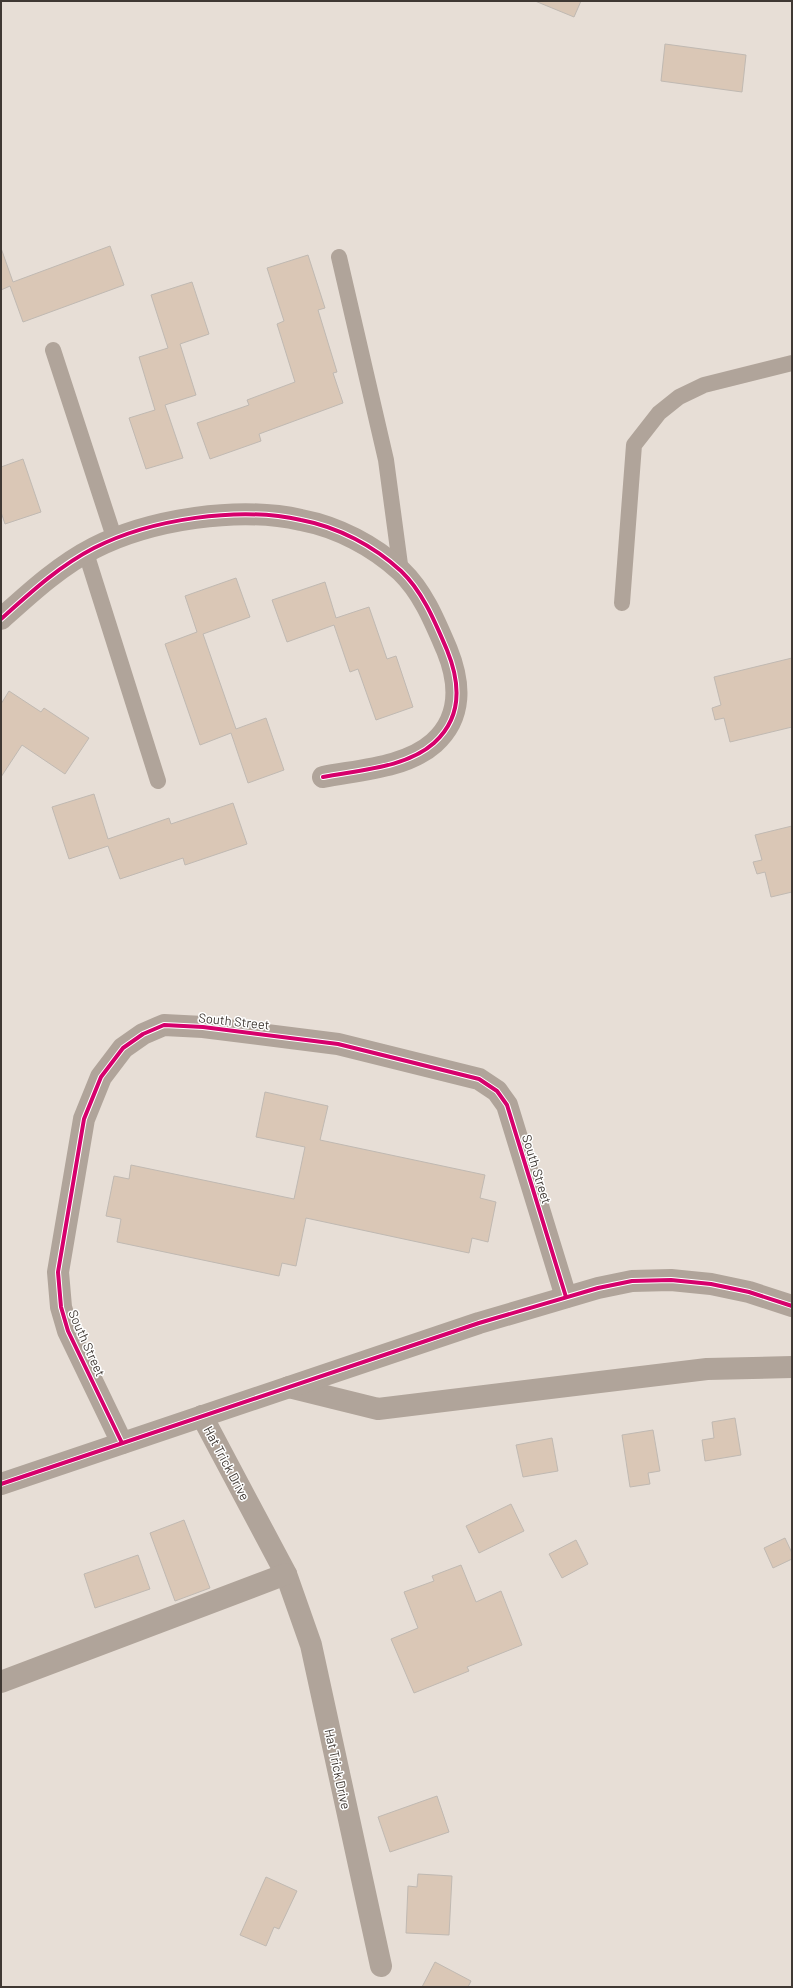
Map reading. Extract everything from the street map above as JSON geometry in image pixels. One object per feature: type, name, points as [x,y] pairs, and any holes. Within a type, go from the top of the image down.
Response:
[{"type":"street","points":[[1,619],[56,572],[86,553],[137,531],[181,521],[226,516],[277,516],[302,520],[338,531],[373,548],[402,572],[417,590],[430,612],[450,658],[457,683],[457,707],[451,720],[433,744],[402,762],[323,777]]},
{"type":"street","name":"South Street","points":[[122,1443],[68,1331],[61,1308],[58,1272],[84,1119],[101,1077],[123,1048],[143,1034],[164,1025],[203,1027],[338,1044],[466,1075],[487,1084],[497,1092],[507,1105],[566,1297]]},
{"type":"street","points":[[1,1484],[479,1323],[598,1288],[632,1281],[671,1280],[711,1284],[749,1292],[792,1306]]},
{"type":"street","points":[[289,1387],[378,1410],[707,1369],[792,1367]]},
{"type":"street","name":"Hat Trick Drive","points":[[202,1416],[286,1574],[311,1644],[381,1966]]},
{"type":"street","points":[[1,1682],[286,1574]]},
{"type":"lane","points":[[339,257],[386,460],[402,572]]},
{"type":"lane","points":[[53,350],[115,540]]},
{"type":"lane","points":[[622,603],[634,445],[659,413],[679,397],[704,385],[792,363]]},
{"type":"lane","points":[[86,553],[158,781]]},
{"type":"building","points":[[535,1],[581,1],[574,17]]},
{"type":"building","points":[[665,44],[746,55],[742,92],[661,81]]},
{"type":"building","points":[[110,246],[124,285],[23,322],[10,286],[1,290],[1,248],[13,282]]},
{"type":"building","points":[[308,255],[325,308],[318,310],[337,372],[333,373],[343,403],[259,434],[261,441],[210,459],[197,423],[249,405],[247,400],[295,382],[277,324],[284,321],[267,268]]},
{"type":"building","points":[[192,282],[209,334],[180,344],[196,395],[165,405],[183,458],[146,469],[129,418],[155,410],[139,357],[168,348],[151,295]]},
{"type":"building","points":[[23,459],[41,512],[5,524],[1,512],[1,467]]},
{"type":"building","points":[[236,578],[250,617],[203,634],[236,729],[266,718],[284,770],[248,783],[231,733],[200,745],[165,644],[197,632],[185,596]]},
{"type":"building","points":[[325,582],[336,618],[369,607],[387,659],[396,656],[413,707],[376,720],[358,669],[350,672],[334,625],[287,642],[272,600]]},
{"type":"building","points":[[792,658],[792,727],[730,742],[724,718],[715,720],[712,708],[721,705],[714,677]]},
{"type":"building","points":[[9,691],[41,712],[44,708],[89,738],[65,774],[22,745],[1,777],[1,704]]},
{"type":"building","points":[[94,794],[108,839],[169,818],[171,824],[233,803],[247,844],[185,865],[183,858],[120,879],[108,846],[69,859],[52,807]]},
{"type":"building","points":[[792,826],[792,892],[771,897],[765,872],[757,874],[753,862],[762,860],[755,835]]},
{"type":"building","points":[[265,1092],[328,1106],[320,1140],[485,1175],[480,1198],[496,1202],[488,1242],[472,1238],[469,1253],[306,1218],[296,1266],[282,1263],[279,1276],[117,1242],[121,1219],[106,1216],[114,1176],[129,1179],[131,1165],[294,1199],[305,1147],[256,1137]]},
{"type":"building","points":[[735,1418],[741,1455],[705,1461],[702,1440],[714,1438],[712,1422]]},
{"type":"building","points":[[653,1430],[660,1471],[648,1473],[650,1484],[630,1487],[622,1435]]},
{"type":"building","points":[[552,1438],[558,1471],[523,1477],[516,1445]]},
{"type":"building","points":[[511,1504],[524,1531],[479,1553],[466,1526]]},
{"type":"building","points":[[184,1520],[210,1588],[175,1601],[150,1533]]},
{"type":"building","points":[[785,1538],[792,1553],[792,1559],[773,1568],[764,1548]]},
{"type":"building","points":[[576,1540],[588,1564],[562,1578],[549,1554]]},
{"type":"building","points":[[138,1555],[150,1589],[95,1608],[84,1574]]},
{"type":"building","points":[[461,1565],[476,1602],[501,1591],[522,1645],[467,1667],[469,1671],[414,1693],[391,1639],[418,1628],[404,1592],[434,1581],[432,1576]]},
{"type":"building","points":[[437,1796],[449,1832],[390,1852],[378,1817]]},
{"type":"building","points":[[418,1874],[452,1876],[449,1935],[406,1933],[408,1886],[417,1887]]},
{"type":"building","points":[[266,1877],[297,1891],[279,1929],[274,1927],[266,1946],[240,1935]]},
{"type":"building","points":[[435,1962],[471,1981],[468,1987],[422,1987]]},
{"type":"cycle path","points":[[1,619],[45,580],[81,555],[117,538],[142,529],[168,523],[223,515],[251,514],[277,516],[315,523],[355,539],[379,553],[401,571],[416,588],[428,608],[447,650],[455,674],[456,699],[450,722],[434,743],[423,751],[410,758],[381,767],[323,777]]},
{"type":"cycle path","points":[[122,1443],[68,1331],[61,1307],[58,1272],[84,1119],[101,1077],[123,1048],[143,1034],[164,1025],[203,1027],[338,1044],[479,1079],[497,1091],[507,1105],[566,1297]]},
{"type":"cycle path","points":[[1,1484],[479,1323],[598,1288],[632,1281],[671,1280],[711,1284],[749,1292],[792,1306]]}]
